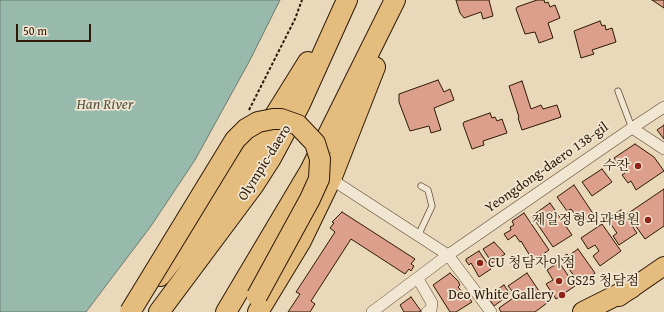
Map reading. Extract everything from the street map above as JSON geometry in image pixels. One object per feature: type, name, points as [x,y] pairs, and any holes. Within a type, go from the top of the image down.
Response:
[{"type":"highway","points":[[226,312],[311,169],[395,0]]},
{"type":"highway","points":[[254,307],[301,241],[331,179],[400,0]]},
{"type":"highway","points":[[131,312],[225,190],[266,131],[302,71],[344,8]]},
{"type":"highway","name":"Olympic-daero","points":[[159,312],[253,186],[271,158],[300,104],[344,8]]},
{"type":"highway","points":[[131,312],[238,137],[246,129],[258,122],[281,119],[298,125],[315,143],[320,159],[319,179],[254,307]]},
{"type":"highway","points":[[583,312],[631,288]]},
{"type":"main road","points":[[598,312],[664,266]]},
{"type":"street","name":"Yeongdong-daero 138-gil","points":[[372,312],[448,255],[664,107]]},
{"type":"street","points":[[632,128],[664,149]]},
{"type":"street","points":[[331,179],[448,255],[491,312]]},
{"type":"street","points":[[418,279],[432,303],[431,310],[427,312]]},
{"type":"lane","points":[[618,91],[620,101],[632,128]]},
{"type":"lane","points":[[418,236],[432,206],[428,190],[421,186]]},
{"type":"water","name":"Han River","points":[[0,0],[280,0],[250,60],[195,160],[151,226],[86,312],[0,312]]},
{"type":"building","points":[[456,0],[489,0],[493,16],[483,19],[481,12],[464,18],[460,13]]},
{"type":"building","points":[[537,0],[544,0],[545,3],[548,2],[550,7],[555,5],[560,18],[548,23],[553,38],[539,43],[535,32],[525,34],[516,9],[517,7]]},
{"type":"building","points":[[652,0],[664,0],[664,8]]},
{"type":"building","points":[[600,21],[602,26],[605,25],[606,30],[612,28],[616,42],[592,50],[594,54],[581,58],[574,31]]},
{"type":"building","points":[[438,80],[444,92],[450,89],[454,100],[434,108],[441,130],[431,133],[429,126],[410,131],[399,102],[399,94]]},
{"type":"building","points":[[522,81],[531,109],[541,105],[543,109],[557,105],[561,117],[522,130],[509,86]]},
{"type":"building","points":[[490,113],[492,118],[495,117],[497,121],[502,119],[507,133],[483,141],[484,145],[472,149],[463,124],[464,122]]},
{"type":"building","points":[[664,125],[664,139],[657,130]]},
{"type":"building","points":[[635,144],[654,157],[664,171],[636,190],[631,181],[628,183],[622,175],[625,173],[614,158]]},
{"type":"building","points":[[602,169],[612,182],[592,196],[582,182]]},
{"type":"building","points":[[574,185],[596,218],[592,221],[591,219],[585,223],[582,220],[580,221],[571,209],[567,211],[557,197]]},
{"type":"building","name":"제일정형외과병원","points":[[664,189],[664,226],[645,239],[627,214]]},
{"type":"building","points":[[550,203],[572,235],[553,247],[532,216]]},
{"type":"building","points":[[621,210],[637,233],[619,245],[613,236],[617,233],[607,219]]},
{"type":"building","points":[[342,212],[415,259],[411,264],[414,266],[411,271],[409,269],[405,274],[351,239],[311,301],[315,304],[310,312],[288,312],[300,294],[296,292],[335,232],[330,228],[334,223],[332,222]]},
{"type":"building","points":[[524,213],[549,250],[533,261],[521,241],[520,242],[515,235],[508,240],[504,234],[511,230],[510,227],[514,225],[512,221]]},
{"type":"building","points":[[602,224],[621,251],[600,266],[593,256],[599,251],[595,245],[588,249],[581,238]]},
{"type":"building","points":[[494,242],[505,254],[492,263],[483,249]]},
{"type":"building","points":[[578,249],[595,273],[580,284],[561,258],[567,254],[568,256]]},
{"type":"building","points":[[479,251],[491,269],[479,277],[471,263],[469,265],[466,259]]},
{"type":"building","points":[[559,262],[575,286],[556,299],[546,284],[553,280],[547,270]]},
{"type":"building","points":[[450,273],[458,281],[460,285],[458,287],[463,293],[465,292],[472,302],[456,312],[450,312],[433,285]]},
{"type":"building","points":[[527,273],[547,303],[535,312],[501,312],[499,308],[516,296],[508,286]]},
{"type":"building","points":[[504,285],[510,294],[494,306],[487,296]]},
{"type":"building","points":[[411,297],[421,311],[404,312],[400,305]]},
{"type":"place","name":"수잔","points":[[638,166]]},
{"type":"place","name":"제일정형외과병원","points":[[648,220]]},
{"type":"place","name":"CU 청담자이점","points":[[480,263]]},
{"type":"place","name":"GS25 청담점","points":[[559,281]]},
{"type":"place","name":"Deo White Gallery","points":[[562,295]]}]
